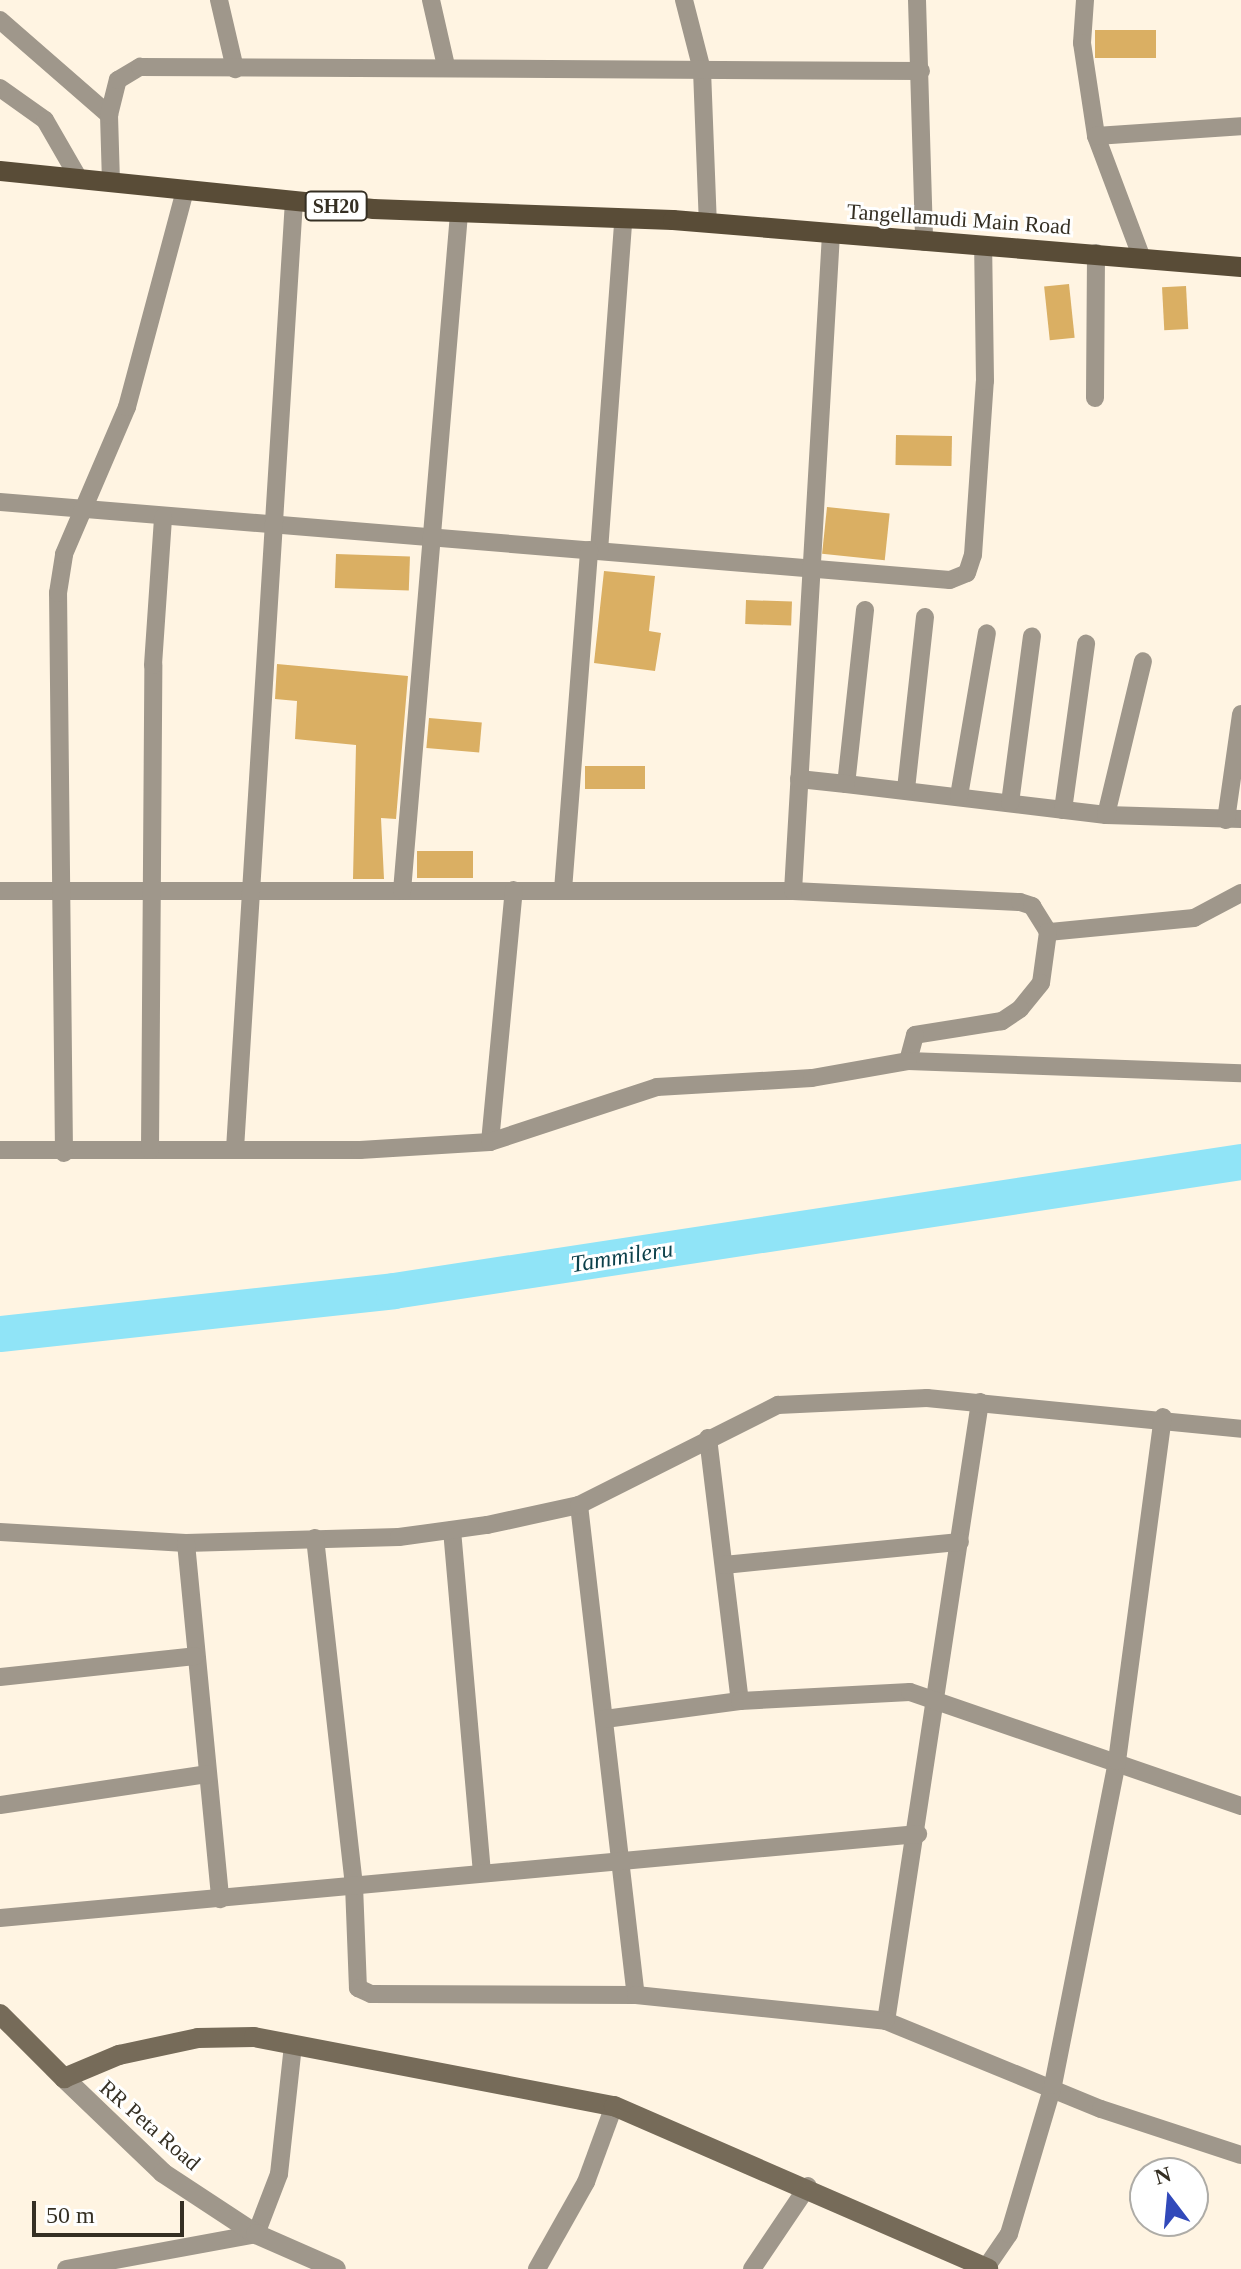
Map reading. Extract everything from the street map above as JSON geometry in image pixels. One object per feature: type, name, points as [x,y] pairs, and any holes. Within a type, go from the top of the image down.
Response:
[{"type":"main road","name":"SH20","points":[[0,171],[294,201],[623,223]]},
{"type":"main road","name":"Tangellamudi Main Road","points":[[623,223],[673,220],[924,242],[1141,256],[1241,267]]},
{"type":"main road","points":[[0,2014],[64,2078],[119,2055],[198,2038],[293,2046],[614,2106],[808,2186],[986,2269]]},
{"type":"street","points":[[219,0],[235,69]]},
{"type":"street","points":[[431,0],[446,66]]},
{"type":"street","points":[[684,0],[702,70],[708,223]]},
{"type":"street","points":[[917,0],[924,242]]},
{"type":"street","points":[[1085,0],[1082,43],[1096,136],[1141,256]]},
{"type":"street","points":[[0,20],[109,115]]},
{"type":"street","points":[[111,183],[109,115],[125,71],[446,66],[921,71]]},
{"type":"street","points":[[0,88],[45,120],[79,179]]},
{"type":"street","points":[[1096,136],[1241,126]]},
{"type":"street","points":[[64,1153],[58,891],[58,593],[64,554],[127,407],[185,190]]},
{"type":"street","points":[[235,1149],[247,891],[294,201]]},
{"type":"street","points":[[402,891],[459,214]]},
{"type":"street","points":[[563,890],[623,223]]},
{"type":"street","points":[[793,891],[831,234]]},
{"type":"street","points":[[0,502],[950,580],[967,573],[985,381],[983,246]]},
{"type":"street","points":[[1095,398],[1096,253]]},
{"type":"street","points":[[150,1150],[153,665],[163,517]]},
{"type":"street","points":[[846,784],[865,610]]},
{"type":"street","points":[[906,789],[925,617]]},
{"type":"street","points":[[959,796],[987,633]]},
{"type":"street","points":[[1010,803],[1032,636]]},
{"type":"street","points":[[1063,810],[1086,644]]},
{"type":"street","points":[[1106,815],[1143,661]]},
{"type":"street","points":[[799,779],[906,789],[1106,815],[1233,819],[1241,714]]},
{"type":"street","points":[[490,1142],[514,890]]},
{"type":"street","points":[[0,891],[793,891],[1020,902],[1032,906],[1048,932],[1041,983],[1020,1009],[1002,1021],[915,1035],[908,1061]]},
{"type":"street","points":[[1048,932],[1194,918],[1241,893]]},
{"type":"street","points":[[0,1150],[64,1153],[490,1142],[657,1087],[812,1078],[908,1061],[1241,1073]]},
{"type":"street","points":[[886,2021],[918,1834],[980,1402]]},
{"type":"street","points":[[0,1532],[186,1543],[452,1530],[579,1505],[778,1405],[980,1402],[1163,1417],[1241,1429]]},
{"type":"street","points":[[986,2269],[1009,2234],[1053,2085],[1117,1761],[1163,1417]]},
{"type":"street","points":[[708,1438],[740,1701]]},
{"type":"street","points":[[579,1505],[636,1995]]},
{"type":"street","points":[[452,1530],[482,1873]]},
{"type":"street","points":[[315,1538],[354,1885],[354,1978],[371,1994],[636,1995],[886,2021],[1241,2155]]},
{"type":"street","points":[[724,1565],[960,1542]]},
{"type":"street","points":[[186,1543],[220,1899]]},
{"type":"street","points":[[0,1677],[195,1656]]},
{"type":"street","points":[[605,1719],[740,1701],[910,1692],[937,1698],[1241,1806]]},
{"type":"street","points":[[0,1805],[207,1774]]},
{"type":"street","points":[[0,1918],[918,1834]]},
{"type":"street","points":[[66,2269],[256,2234],[279,2174],[293,2046]]},
{"type":"street","name":"RR Peta Road","points":[[64,2078],[163,2173],[256,2234],[336,2269]]},
{"type":"street","points":[[537,2269],[586,2182],[614,2106]]},
{"type":"street","points":[[752,2269],[808,2186]]},
{"type":"building","points":[[1095,30],[1156,30],[1156,58],[1095,58]]},
{"type":"building","points":[[1069,284],[1075,338],[1050,340],[1044,287]]},
{"type":"building","points":[[1186,286],[1188,329],[1164,330],[1162,287]]},
{"type":"building","points":[[896,435],[952,436],[951,466],[895,465]]},
{"type":"building","points":[[827,507],[890,514],[885,560],[822,554]]},
{"type":"building","points":[[336,554],[410,557],[409,591],[335,588]]},
{"type":"building","points":[[604,571],[655,576],[649,631],[661,633],[655,671],[594,663]]},
{"type":"building","points":[[746,600],[792,602],[791,626],[745,624]]},
{"type":"building","points":[[277,664],[408,676],[396,819],[381,818],[384,879],[353,879],[356,745],[295,739],[297,701],[275,699]]},
{"type":"building","points":[[429,718],[482,723],[479,753],[426,748]]},
{"type":"building","points":[[585,766],[645,766],[645,789],[585,789]]},
{"type":"building","points":[[417,851],[473,851],[473,878],[417,878]]},
{"type":"waterway","name":"Tammileru","points":[[0,1334],[394,1291],[1241,1162]]}]
